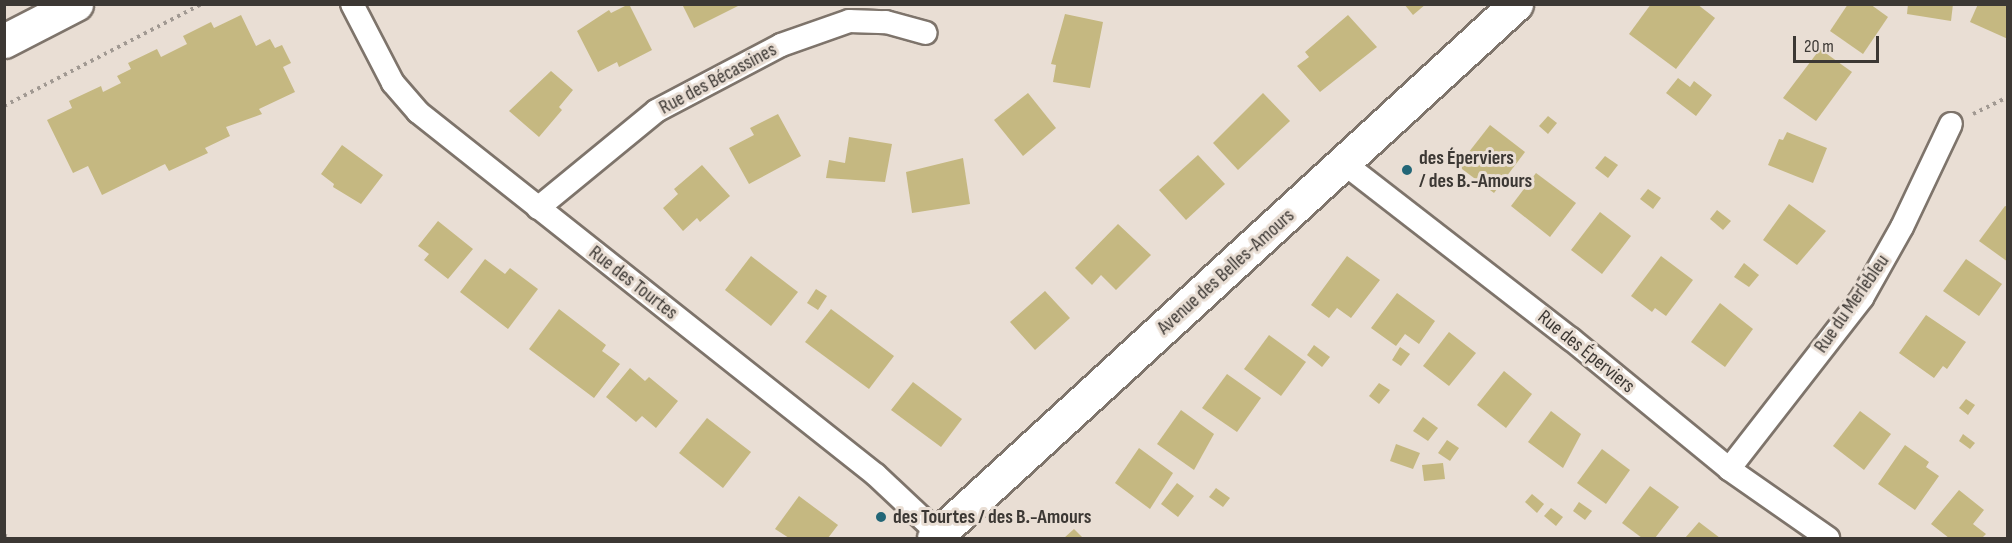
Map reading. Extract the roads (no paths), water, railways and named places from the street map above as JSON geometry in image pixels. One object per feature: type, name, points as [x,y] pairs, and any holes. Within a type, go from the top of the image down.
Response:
[{"type":"street","points":[[4,41],[76,4]]},
{"type":"street","name":"Rue des Tourtes","points":[[352,4],[393,83],[418,112],[876,475],[939,537]]},
{"type":"street","name":"Avenue des Belles-Amours","points":[[939,537],[1516,4]]},
{"type":"street","name":"Rue des Bécassines","points":[[538,208],[656,111],[781,45],[849,21],[885,22],[926,33]]},
{"type":"street","name":"Rue du Merlebleu","points":[[1729,469],[1862,298],[1902,227],[1951,124]]},
{"type":"street","name":"Rue des Éperviers","points":[[1345,164],[1571,339],[1729,469],[1828,538]]},
{"type":"place","name":"des Éperviers / des B.-Amours","points":[[1407,170]]},
{"type":"place","name":"des Tourtes / des B.-Amours","points":[[881,517]]}]
